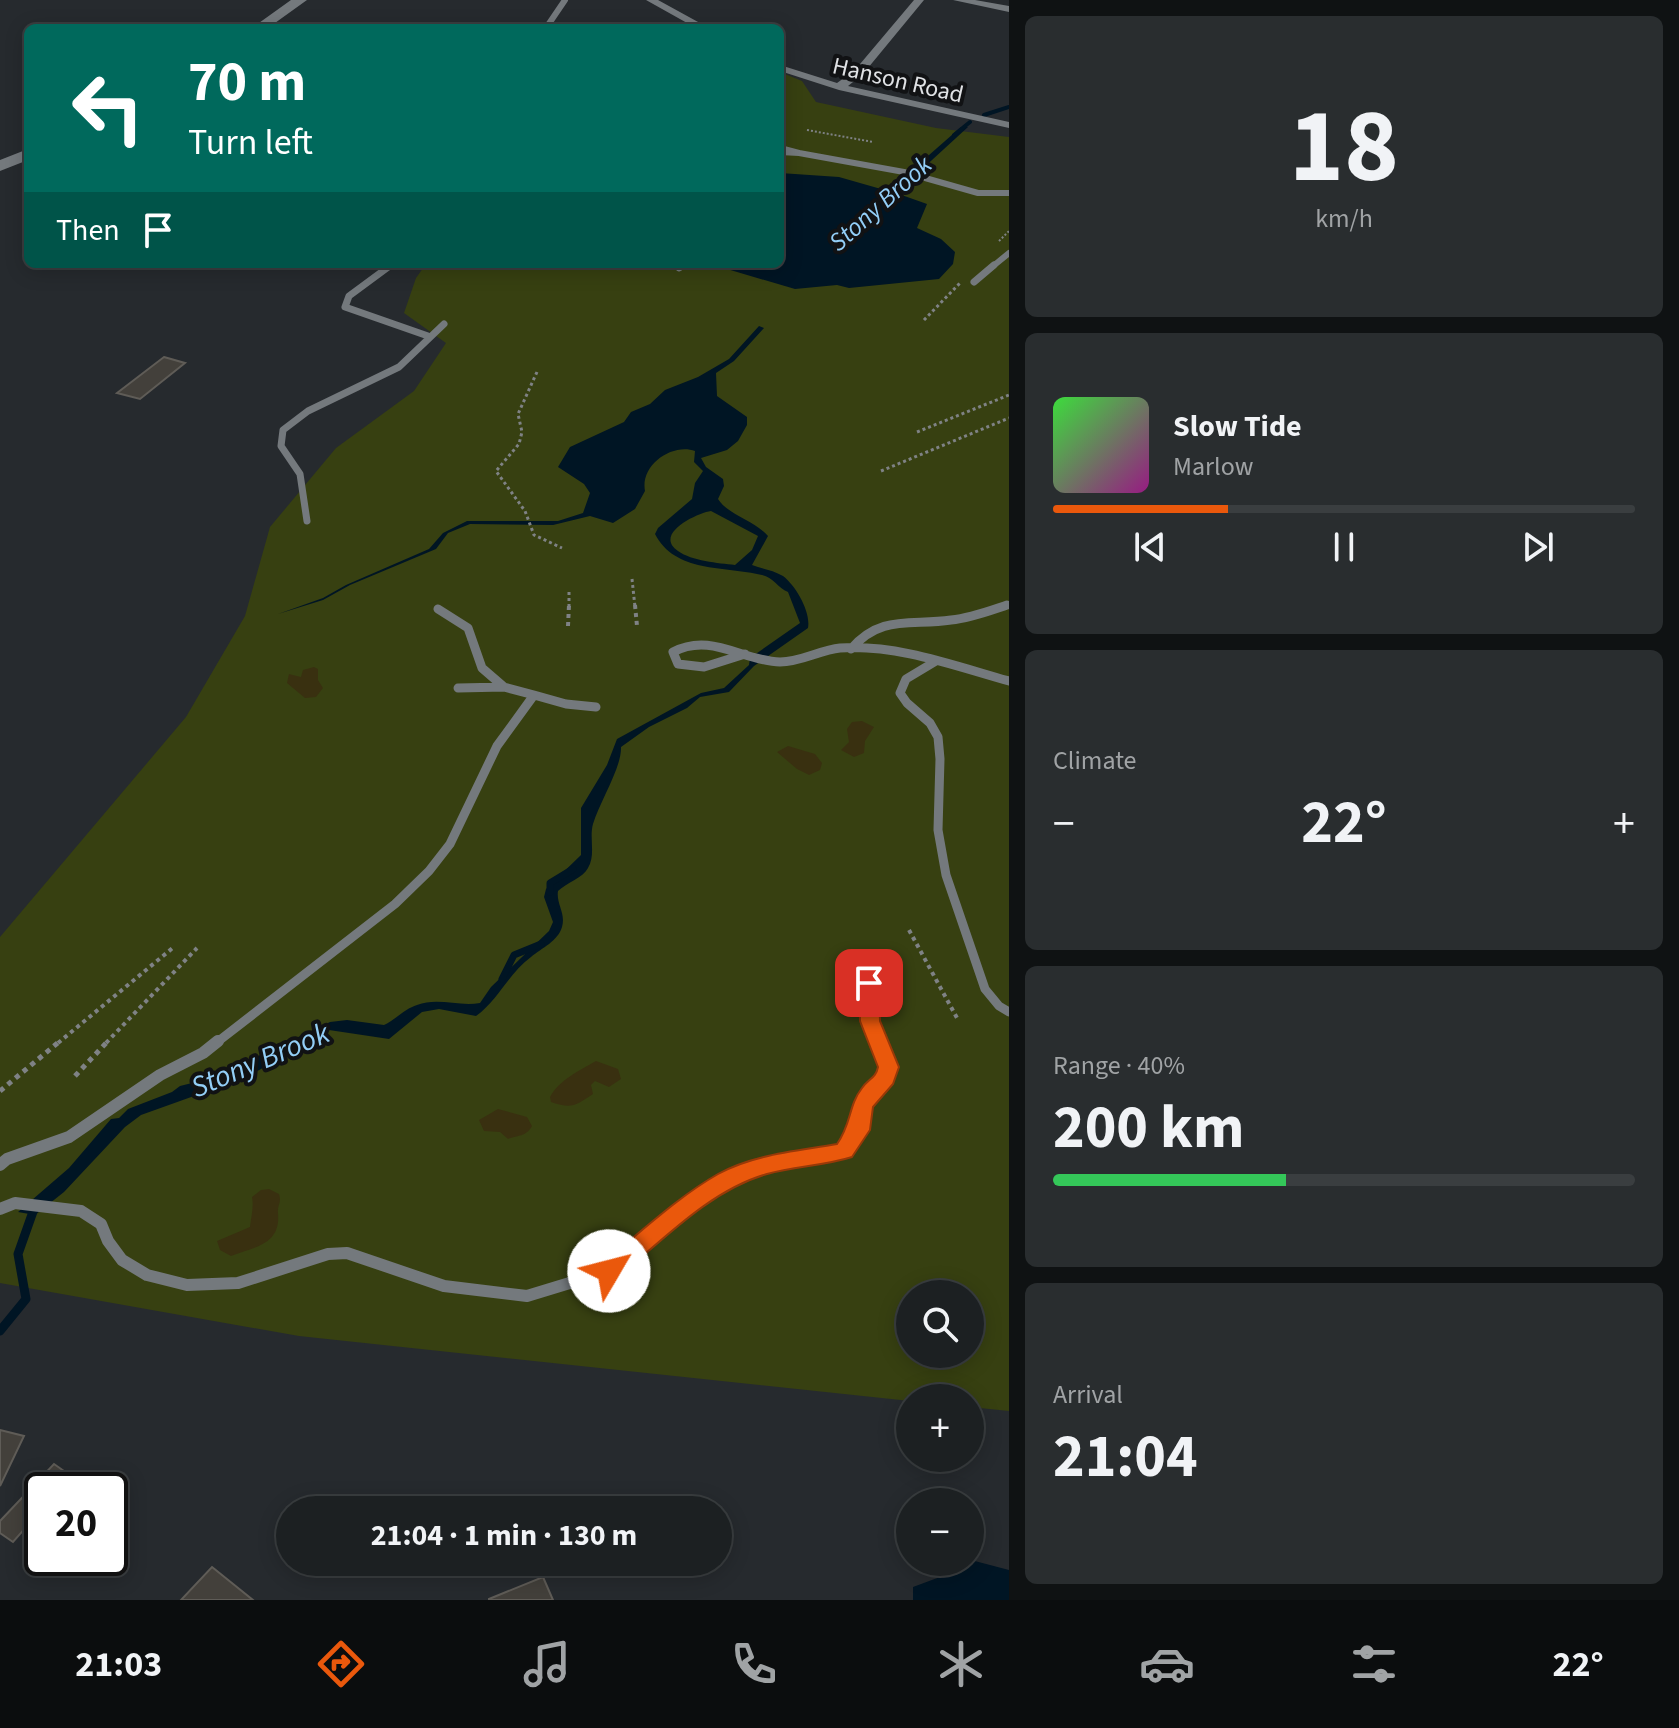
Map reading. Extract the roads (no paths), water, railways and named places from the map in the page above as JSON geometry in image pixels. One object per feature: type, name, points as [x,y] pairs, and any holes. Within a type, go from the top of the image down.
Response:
[{"type":"main road","points":[[265,24],[300,0]]},
{"type":"main road","points":[[0,166],[24,156]]},
{"type":"street","points":[[651,0],[696,24]]},
{"type":"street","points":[[839,87],[859,72],[919,0]]},
{"type":"street","points":[[958,0],[1009,9]]},
{"type":"street","name":"Hanson Road","points":[[784,69],[839,87],[1009,125]]},
{"type":"lane","points":[[549,24],[565,0]]},
{"type":"lane","points":[[784,151],[904,172],[978,193],[1009,193]]},
{"type":"lane","points":[[974,282],[1009,253]]},
{"type":"lane","points":[[387,268],[349,296],[345,307],[428,336]]},
{"type":"lane","points":[[307,521],[300,474],[281,446],[283,430],[307,411],[396,369],[412,358],[428,336],[444,324]]},
{"type":"lane","points":[[851,649],[861,634],[887,623],[952,621],[1009,605]]},
{"type":"lane","points":[[438,609],[468,628],[482,668],[504,687]]},
{"type":"lane","points":[[749,654],[718,667],[694,670],[678,664],[673,652],[681,646],[704,644],[749,654],[777,662],[837,648],[851,649],[936,661],[1009,681]]},
{"type":"lane","points":[[936,661],[906,679],[900,693],[903,701],[934,729],[942,773],[937,813],[941,861],[981,980],[996,1006],[1009,1012]]},
{"type":"lane","points":[[458,688],[504,687],[566,704],[596,707]]},
{"type":"lane","points":[[0,1165],[7,1159],[69,1137],[137,1090],[203,1053],[395,904],[429,871],[450,844],[497,746],[534,695]]},
{"type":"lane","points":[[0,1209],[22,1204],[81,1211],[101,1224],[108,1241],[122,1260],[147,1275],[187,1285],[238,1283],[328,1254],[347,1253],[444,1286],[488,1293],[527,1296],[569,1286],[609,1271],[727,1179],[766,1165],[844,1151],[859,1130],[862,1107],[870,1093],[886,1078],[888,1067],[870,1021],[869,983]]},
{"type":"water","points":[[961,127],[968,127],[896,193],[927,204],[917,228],[941,239],[955,252],[953,264],[939,279],[849,288],[837,285],[795,289],[727,269],[784,268],[784,173],[839,177],[888,191]]},
{"type":"water","points":[[759,326],[764,328],[734,361],[716,373],[717,396],[747,417],[747,425],[738,441],[727,450],[701,458],[706,467],[723,479],[724,486],[718,499],[722,505],[768,536],[752,565],[788,580],[805,607],[808,628],[754,666],[729,692],[700,697],[621,747],[618,764],[593,824],[590,863],[586,872],[558,891],[563,922],[557,936],[523,963],[476,1016],[439,1009],[422,1012],[389,1039],[329,1030],[247,1077],[141,1115],[125,1127],[64,1192],[35,1215],[18,1212],[69,1168],[111,1119],[119,1118],[128,1109],[239,1065],[330,1022],[347,1020],[384,1025],[425,1003],[480,1003],[491,987],[549,931],[553,922],[544,897],[546,889],[581,855],[581,808],[607,765],[617,739],[701,693],[724,688],[749,665],[750,658],[800,623],[788,592],[769,578],[688,562],[664,547],[655,534],[692,499],[695,483],[703,471],[694,462],[695,451],[677,450],[660,458],[647,473],[645,491],[635,509],[613,523],[590,516],[553,525],[470,524],[448,533],[436,549],[350,585],[323,600],[278,614],[323,598],[346,585],[429,549],[443,533],[467,521],[558,521],[583,513],[590,493],[584,484],[558,467],[570,447],[624,422],[631,412],[650,404],[665,390],[698,377],[729,359]],"holes":[[[711,511],[758,536],[752,550],[735,565],[690,557],[678,551],[671,538],[680,525]]]},
{"type":"water","points":[[984,1563],[1009,1570],[1009,1600],[913,1600],[913,1587],[943,1576],[984,1576]]},
{"type":"waterway","name":"Stony Brook","points":[[984,115],[1009,107]]},
{"type":"waterway","name":"Stony Brook","points":[[954,135],[970,122]]},
{"type":"waterway","name":"Stony Brook","points":[[550,892],[550,883],[573,869]]},
{"type":"waterway","name":"Stony Brook","points":[[502,979],[514,955],[541,944]]},
{"type":"waterway","name":"Stony Brook","points":[[0,1331],[26,1299],[18,1254],[35,1206]]}]
